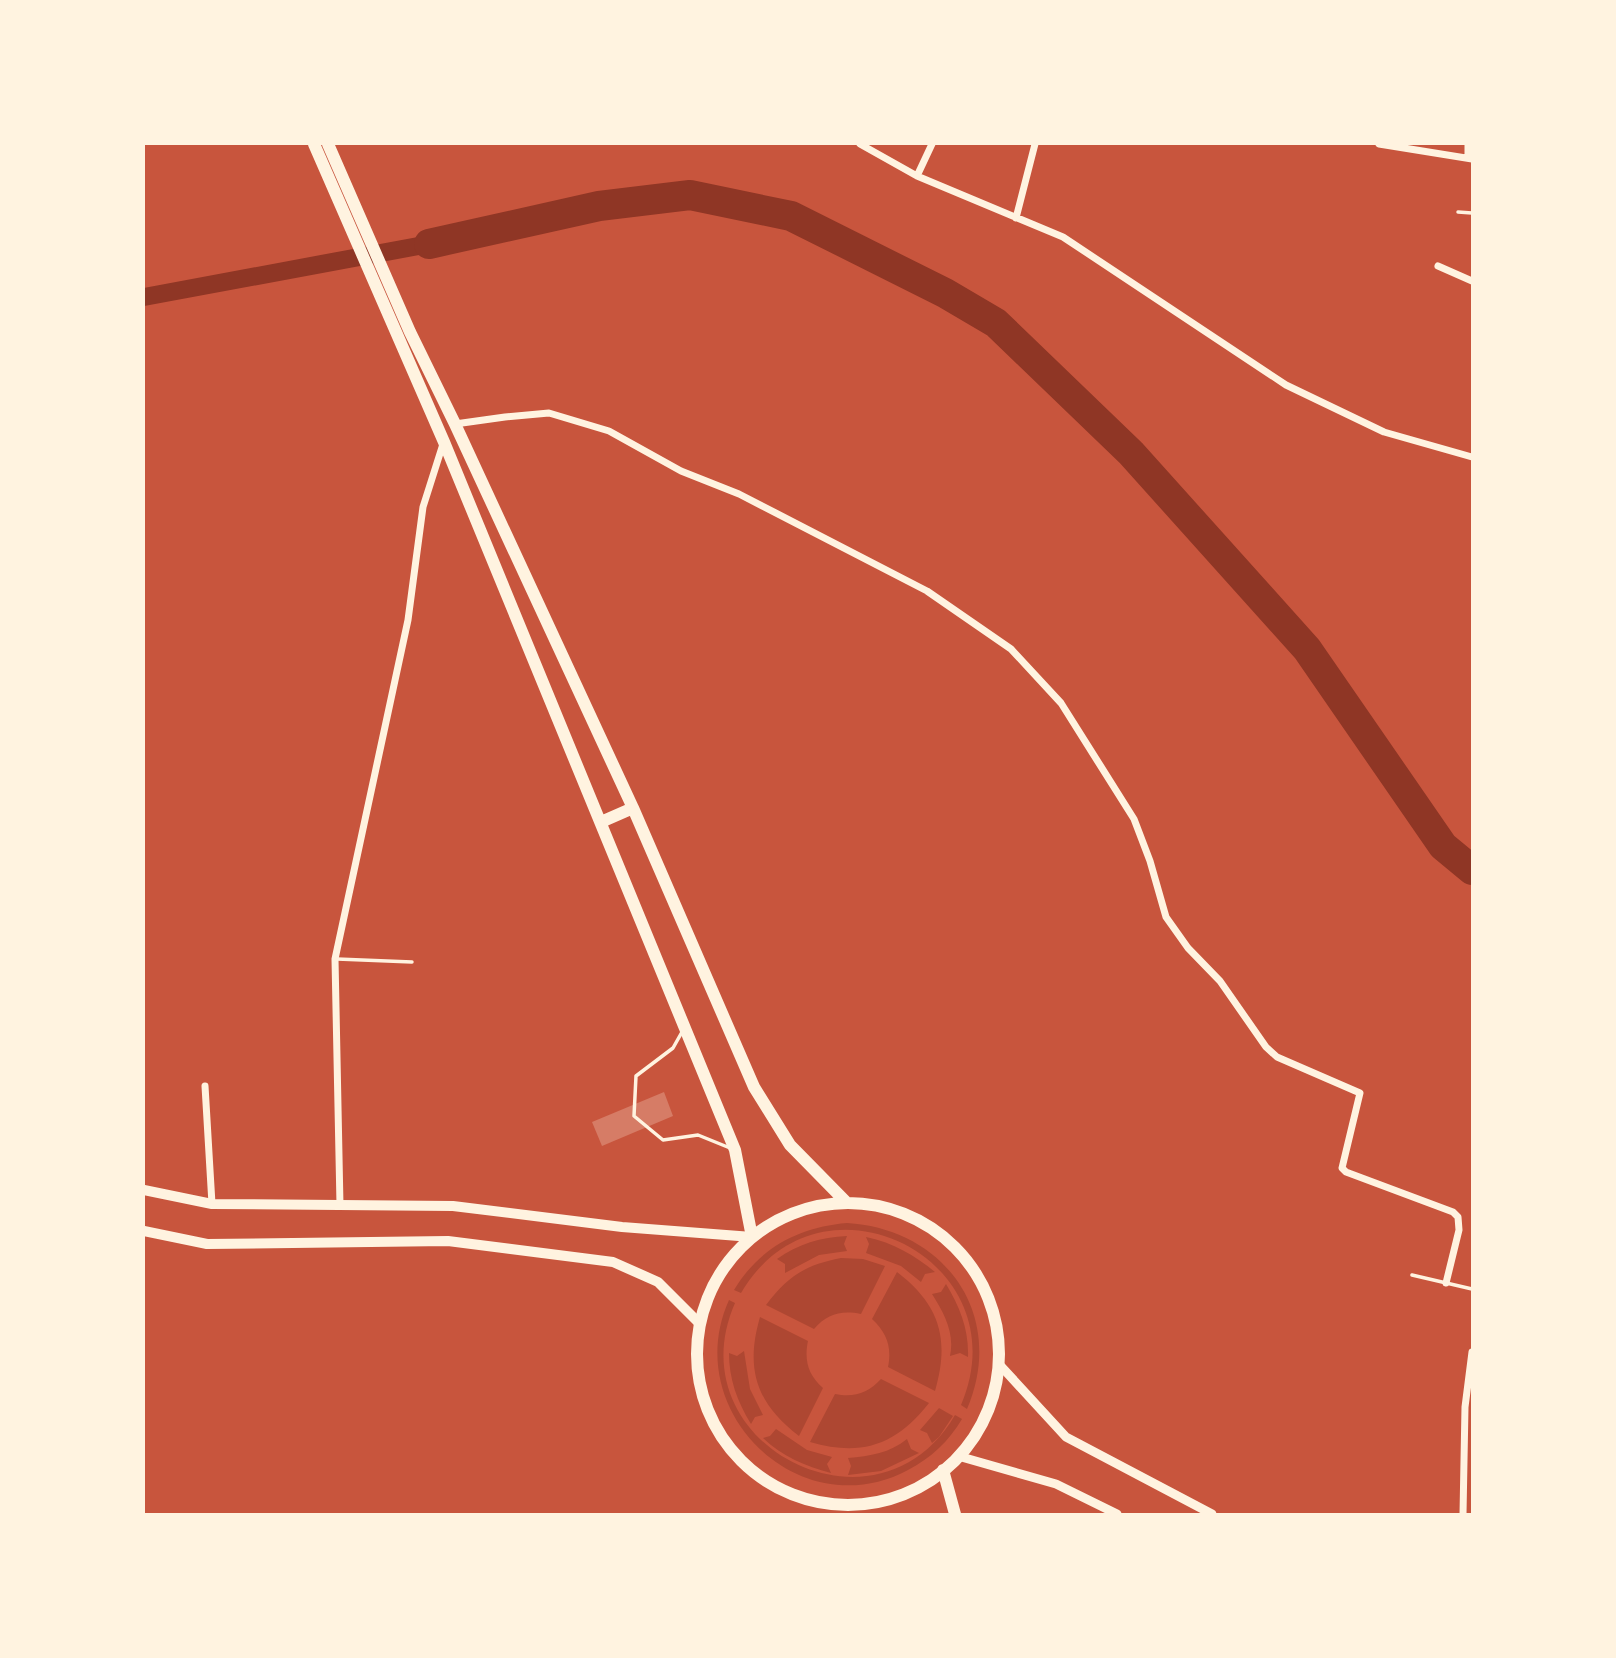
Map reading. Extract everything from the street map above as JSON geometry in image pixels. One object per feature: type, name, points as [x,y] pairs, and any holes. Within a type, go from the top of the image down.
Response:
[{"type":"main road","points":[[314,144],[405,336],[455,424],[633,808],[754,1087],[790,1145],[847,1203]]},
{"type":"main road","points":[[328,144],[405,336],[444,442],[735,1150],[752,1237]]},
{"type":"main road","points":[[601,822],[633,808]]},
{"type":"main road","points":[[144,1190],[212,1204],[453,1206],[622,1227],[752,1237]]},
{"type":"main road","points":[[847,1203],[867,1204],[907,1214],[942,1236],[957,1250],[981,1283],[989,1302],[995,1322],[998,1363],[990,1403],[971,1440],[943,1470],[927,1482],[889,1499],[869,1503],[828,1504],[798,1496],[771,1483],[753,1472],[725,1442],[715,1424],[701,1386],[698,1366],[700,1324],[713,1286],[737,1252],[752,1237],[768,1225],[806,1209],[847,1203]]},
{"type":"main road","points":[[144,1231],[207,1244],[448,1241],[613,1262],[658,1282],[700,1324]]},
{"type":"main road","points":[[943,1470],[955,1514]]},
{"type":"main road","points":[[828,1504],[844,1514]]},
{"type":"street","points":[[860,144],[917,176],[1063,237],[1286,385],[1384,432],[1472,457]]},
{"type":"street","points":[[917,176],[932,144]]},
{"type":"street","points":[[1016,218],[1035,144]]},
{"type":"street","points":[[1379,144],[1470,158],[1468,144]]},
{"type":"street","points":[[1438,265],[1472,281]]},
{"type":"street","points":[[455,424],[505,416],[549,414],[609,431],[681,471],[739,494],[927,591],[1011,649],[1061,703],[1134,819],[1150,861],[1166,917],[1188,948],[1220,981],[1266,1047],[1277,1057],[1360,1093],[1342,1168],[1346,1172],[1453,1212],[1458,1217],[1459,1230],[1446,1283]]},
{"type":"street","points":[[340,1205],[335,959],[408,620],[424,507],[444,442]]},
{"type":"street","points":[[205,1086],[212,1204]]},
{"type":"street","points":[[1463,1514],[1468,1497],[1472,1352]]},
{"type":"street","points":[[998,1363],[1066,1437],[1212,1514]]},
{"type":"street","points":[[958,1456],[1056,1484],[1117,1514]]},
{"type":"lane","points":[[1458,212],[1472,213]]},
{"type":"lane","points":[[335,959],[412,962]]},
{"type":"lane","points":[[685,1027],[673,1048],[636,1076],[634,1116],[663,1140],[698,1135],[735,1150]]},
{"type":"lane","points":[[1412,1275],[1472,1289]]},
{"type":"shaded area","points":[[847,1223],[882,1229],[913,1241],[939,1260],[959,1283],[972,1310],[979,1341],[977,1374],[967,1409],[961,1405],[973,1353],[964,1307],[939,1270],[904,1244],[862,1231],[817,1233],[776,1253],[741,1293],[734,1290],[755,1262],[782,1242],[813,1229]]},
{"type":"shaded area","points":[[847,1236],[844,1244],[847,1251],[819,1255],[785,1273],[785,1264],[777,1259],[810,1242]]},
{"type":"shaded area","points":[[866,1237],[903,1250],[935,1272],[925,1274],[921,1282],[901,1266],[866,1253],[869,1244]]},
{"type":"shaded area","points":[[841,1258],[863,1259],[885,1266],[861,1314],[835,1314],[814,1329],[766,1305],[782,1286],[798,1273],[817,1264]]},
{"type":"shaded area","points":[[897,1272],[923,1297],[938,1324],[941,1355],[935,1391],[888,1367],[887,1341],[872,1319]]},
{"type":"shaded area","points":[[946,1284],[963,1319],[968,1357],[960,1353],[950,1356],[950,1331],[932,1294],[941,1292]]},
{"type":"shaded area","points":[[729,1300],[735,1303],[723,1354],[732,1399],[757,1436],[792,1462],[835,1476],[879,1474],[921,1454],[955,1415],[962,1419],[945,1442],[924,1460],[908,1470],[867,1484],[827,1484],[791,1471],[759,1448],[735,1418],[721,1382],[718,1342]]},
{"type":"shaded area","points":[[760,1317],[808,1341],[808,1367],[823,1388],[799,1436],[773,1411],[758,1384],[754,1353]]},
{"type":"shaded area","points":[[744,1351],[750,1389],[763,1415],[755,1417],[751,1424],[735,1390],[729,1363],[729,1353],[737,1356]]},
{"type":"shaded area","points":[[881,1379],[929,1403],[904,1429],[877,1444],[846,1448],[810,1442],[835,1394],[860,1393]]},
{"type":"shaded area","points":[[939,1408],[953,1416],[932,1443],[927,1433],[920,1430]]},
{"type":"shaded area","points":[[776,1429],[807,1450],[832,1457],[827,1464],[831,1473],[795,1460],[763,1438],[770,1436]]},
{"type":"shaded area","points":[[907,1439],[911,1449],[919,1453],[881,1471],[848,1475],[851,1466],[848,1458],[879,1453],[894,1448]]},
{"type":"building","points":[[664,1092],[673,1116],[602,1146],[592,1122]]},
{"type":"waterway","points":[[429,244],[599,206],[690,195],[791,216],[945,293],[996,323],[1131,453],[1307,649],[1443,846],[1472,870]]},
{"type":"waterway","points":[[144,297],[429,244]]}]
